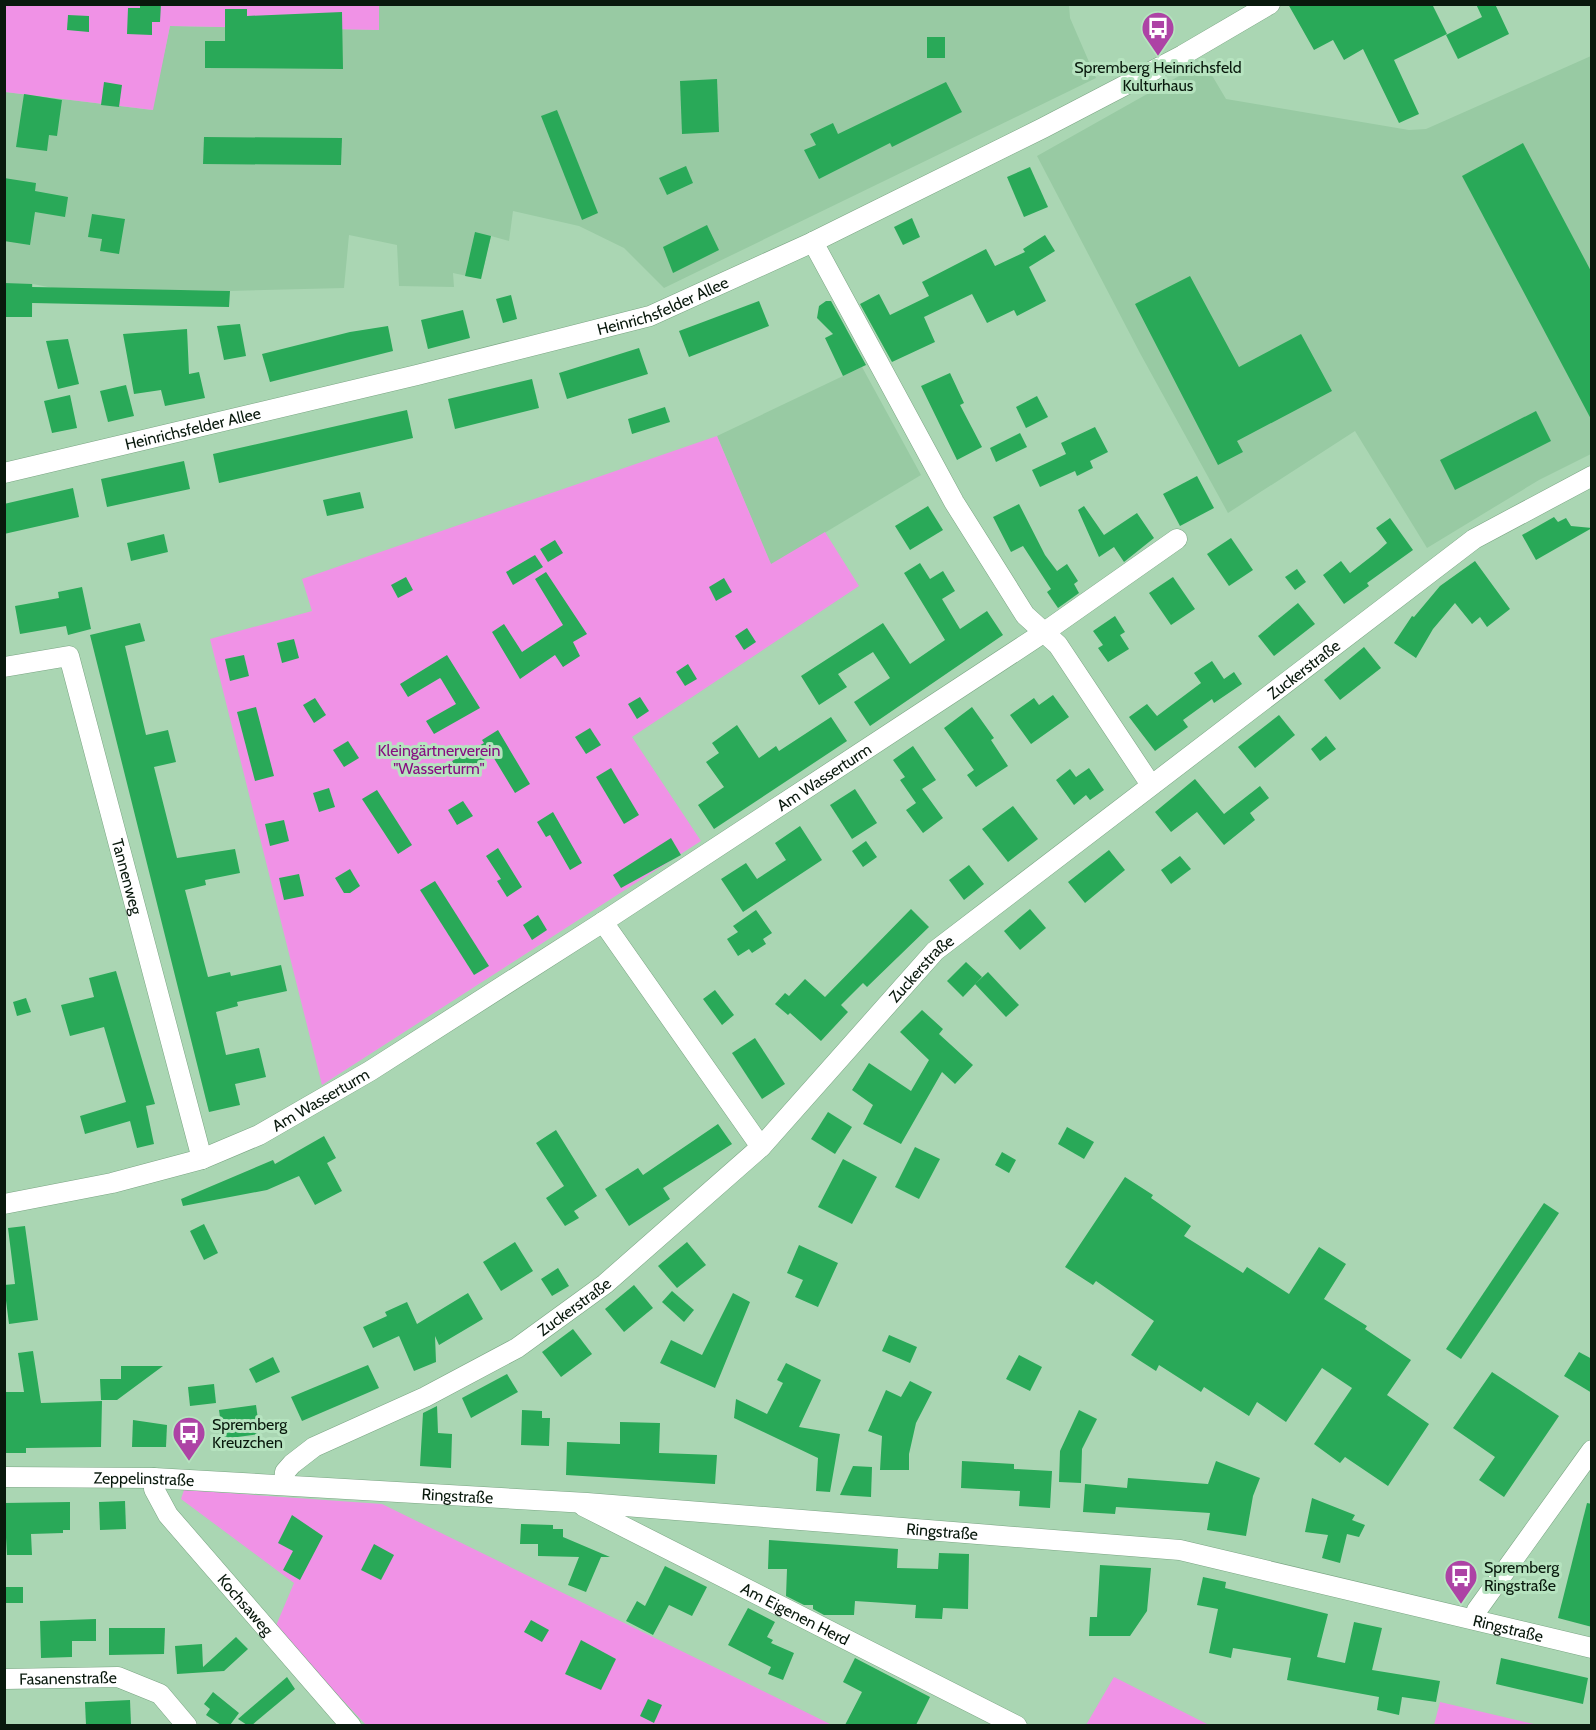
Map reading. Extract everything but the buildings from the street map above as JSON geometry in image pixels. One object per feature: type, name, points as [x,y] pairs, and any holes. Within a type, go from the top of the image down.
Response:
[{"type":"street","name":"Heinrichsfelder Allee","points":[[4,473],[417,375],[650,316],[813,242],[1053,123],[1183,55],[1270,4]]},
{"type":"street","points":[[813,242],[954,502],[1025,615],[1046,631],[1058,645],[1151,785]]},
{"type":"street","name":"Zuckerstraße","points":[[284,1485],[285,1472],[314,1446],[425,1397],[517,1348],[605,1284],[761,1148],[935,951],[1473,538],[1592,476]]},
{"type":"street","name":"Am Wasserturm","points":[[4,1204],[112,1183],[202,1159],[259,1135],[370,1071],[603,922],[1046,631],[1177,539]]},
{"type":"street","name":"Tannenweg","points":[[4,667],[69,656],[202,1159]]},
{"type":"street","points":[[603,922],[761,1148]]},
{"type":"street","points":[[1474,1618],[1477,1610],[1592,1450]]},
{"type":"street","name":"Zeppelinstraße","points":[[4,1477],[154,1478],[284,1485]]},
{"type":"street","name":"Kochsaweg","points":[[154,1478],[154,1489],[168,1515],[351,1725]]},
{"type":"street","name":"Ringstraße","points":[[284,1485],[575,1502],[1180,1550],[1592,1647]]},
{"type":"street","name":"Am Eigenen Herd","points":[[575,1502],[1017,1725]]},
{"type":"street","name":"Fasanenstraße","points":[[4,1679],[118,1677],[160,1694],[188,1725]]},
{"type":"shaded area","points":[[379,4],[1069,5],[1070,18],[1096,78],[664,288],[624,248],[579,226],[513,211],[509,241],[491,236],[481,279],[453,273],[454,287],[399,286],[397,245],[349,235],[344,288],[230,291],[53,288],[33,284],[32,317],[5,317],[5,92],[152,110],[170,26],[379,30]]},
{"type":"shaded area","points":[[1591,56],[1591,454],[1539,480],[1427,548],[1355,431],[1228,513],[1141,355],[1037,156],[1204,62],[1226,99],[1409,130],[1426,129]]},
{"type":"shaded area","points":[[862,367],[921,475],[771,565],[717,436]]},
{"type":"green space","points":[[5,5],[379,5],[379,30],[170,26],[153,110],[5,92]]},
{"type":"green space","name":"Kleingärtnerverein \"Wasserturm\"","points":[[717,436],[771,564],[825,532],[859,586],[632,737],[701,841],[322,1085],[210,639],[312,611],[302,579]]},
{"type":"green space","points":[[184,1490],[382,1504],[832,1725],[366,1725],[275,1628],[294,1583],[181,1499]]},
{"type":"green space","points":[[1114,1677],[1209,1725],[1086,1725]]},
{"type":"green space","points":[[1440,1702],[1538,1725],[1434,1725]]},
{"type":"place","name":"Spremberg Heinrichsfeld Kulturhaus","points":[[1158,57]]},
{"type":"place","name":"Spremberg Kreuzchen","points":[[189,1462]]},
{"type":"place","name":"Spremberg Ringstraße","points":[[1461,1605]]}]
